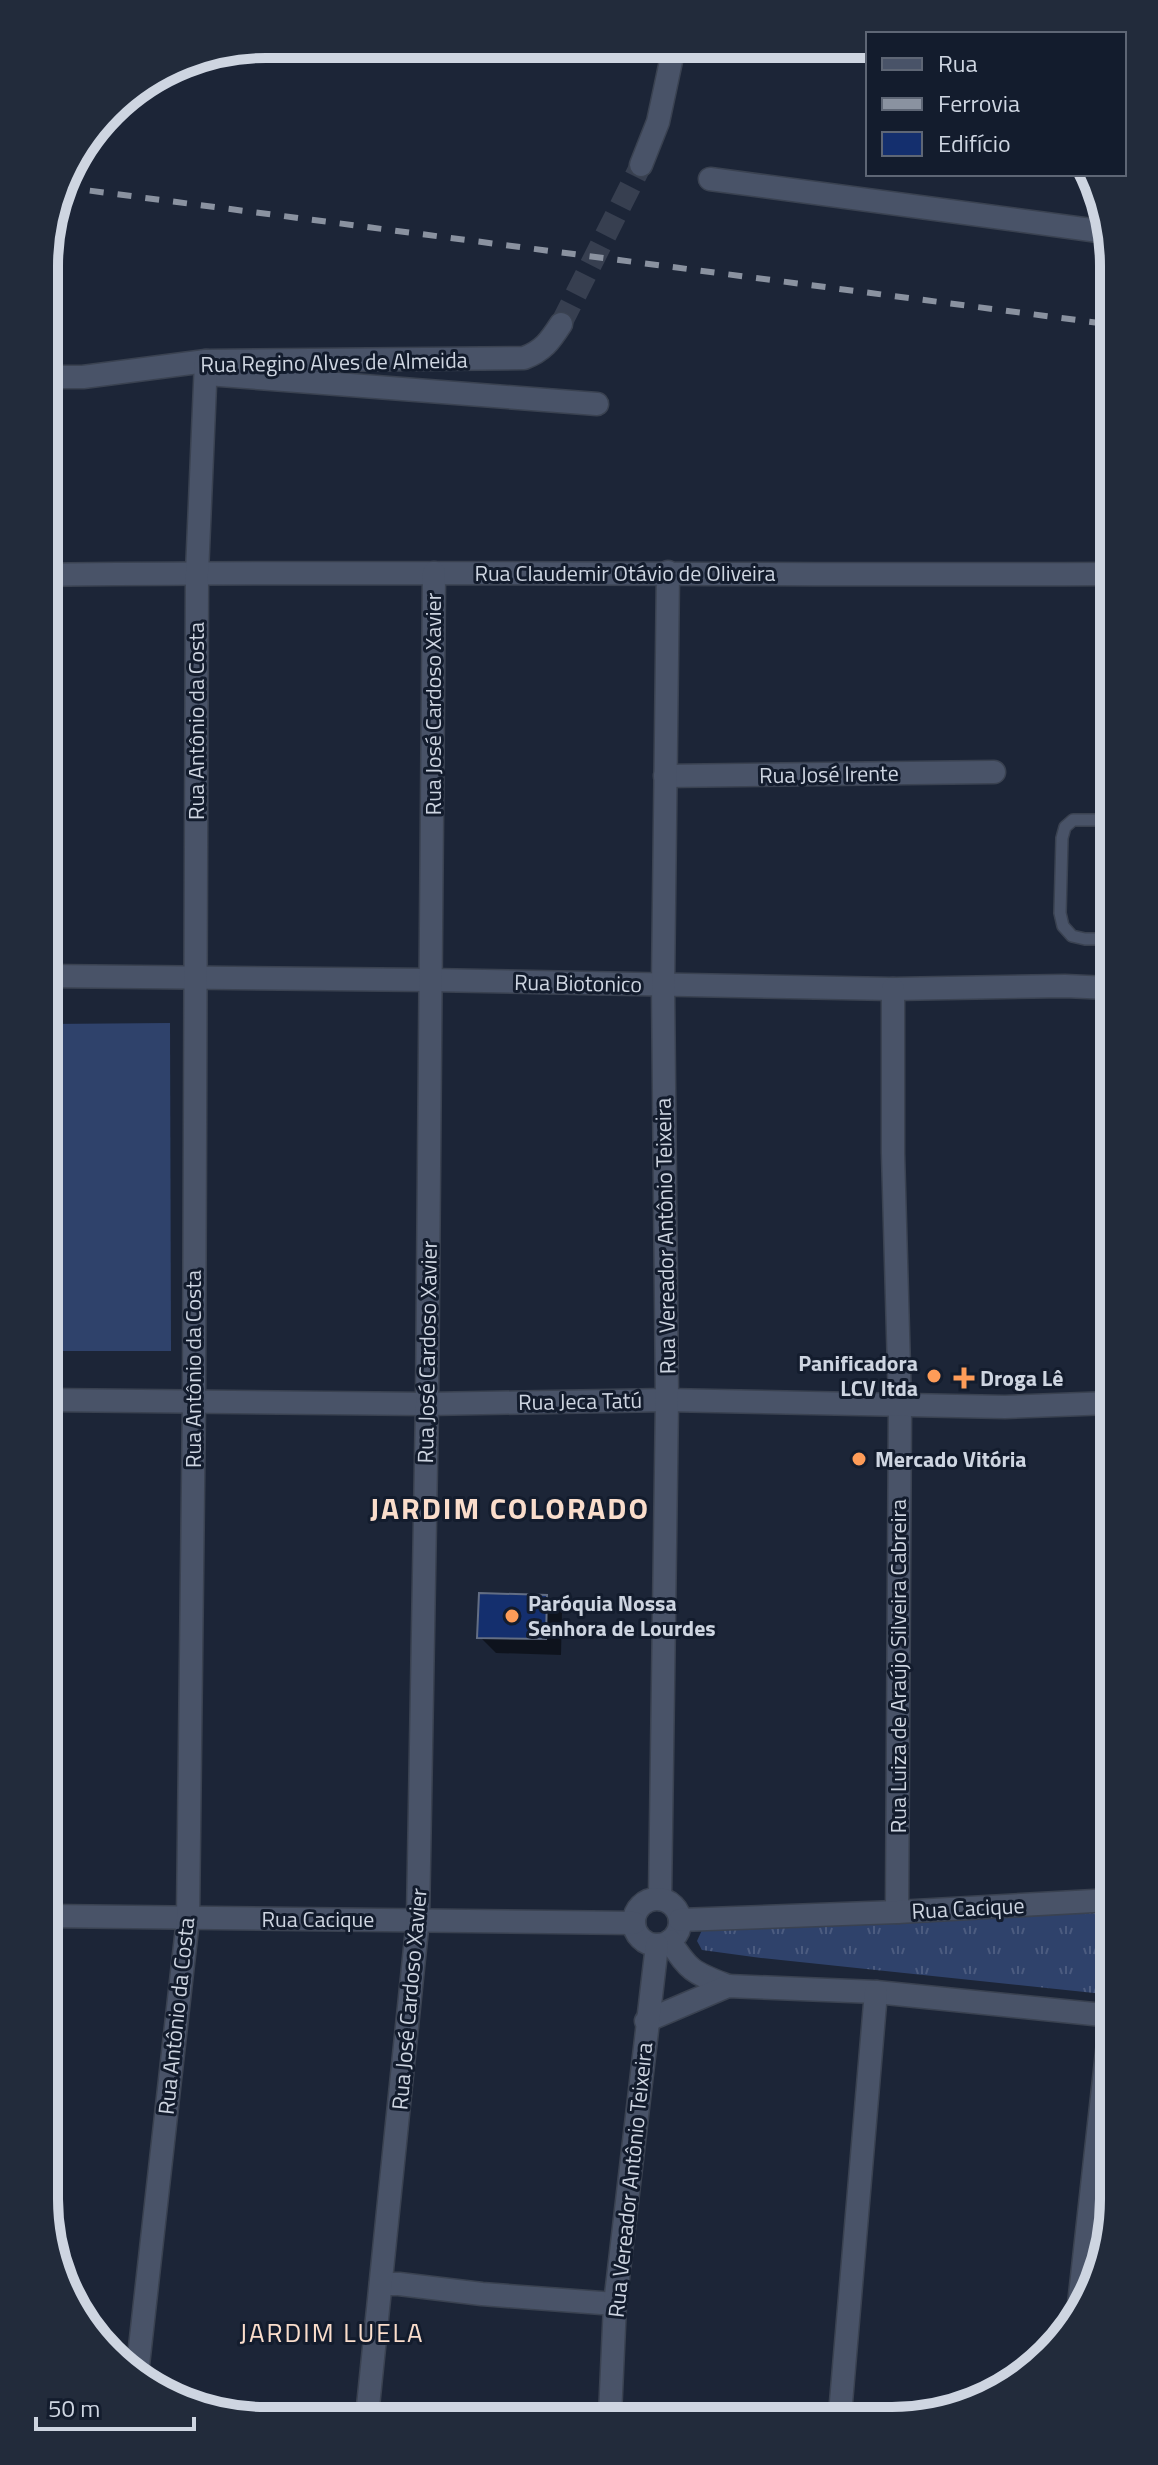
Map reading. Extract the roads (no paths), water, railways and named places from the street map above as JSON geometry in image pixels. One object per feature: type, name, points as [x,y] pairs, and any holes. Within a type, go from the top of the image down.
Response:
[{"type":"street","points":[[641,165],[658,122],[672,58]]},
{"type":"street","points":[[710,179],[1096,231]]},
{"type":"street","name":"Rua Regino Alves de Almeida","points":[[58,377],[207,368],[524,358],[537,354],[548,344],[561,324]]},
{"type":"street","points":[[207,368],[597,404]]},
{"type":"street","name":"Rua Antônio da Costa","points":[[138,2363],[188,1919],[194,1401],[197,573],[207,368]]},
{"type":"street","name":"Rua Vereador Antônio Teixeira","points":[[660,1899],[667,1400],[663,985],[668,572]]},
{"type":"street","name":"Rua José Cardoso Xavier","points":[[368,2407],[418,1919],[427,1404],[434,573]]},
{"type":"street","name":"Rua Claudemir Otávio de Oliveira","points":[[58,575],[1100,574]]},
{"type":"street","name":"Rua José Irente","points":[[665,776],[994,772]]},
{"type":"street","name":"Rua Biotonico","points":[[58,976],[893,989],[1100,988]]},
{"type":"street","name":"Rua Luiza de Araújo Silveira Cabreira","points":[[893,989],[893,1153],[900,1405],[897,1912]]},
{"type":"street","name":"Rua Jeca Tatú","points":[[58,1400],[427,1404],[667,1400],[1005,1407],[1100,1403]]},
{"type":"street","points":[[663,1943],[676,1934],[680,1920],[673,1906],[653,1899],[640,1906],[636,1913],[634,1923],[637,1935],[643,1940],[663,1943],[695,1973],[728,1986],[876,1992],[1100,2015]]},
{"type":"street","name":"Rua Cacique","points":[[680,1920],[1100,1901]]},
{"type":"street","name":"Rua Cacique","points":[[58,1916],[634,1923]]},
{"type":"street","name":"Rua Vereador Antônio Teixeira","points":[[610,2407],[615,2304],[646,2021],[663,1943]]},
{"type":"street","points":[[646,2021],[728,1986]]},
{"type":"street","points":[[841,2407],[876,1992]]},
{"type":"street","points":[[1088,2269],[1093,2248],[1100,2163]]},
{"type":"street","points":[[381,2284],[615,2304]]},
{"type":"lane","points":[[1100,820],[1073,820],[1065,827],[1060,913],[1063,926],[1072,936],[1100,939]]},
{"type":"tunnel","points":[[561,324],[641,165]]},
{"type":"railway","points":[[73,189],[1100,323]]},
{"type":"place","name":"Panificadora LCV ltda","points":[[934,1376]]},
{"type":"place","name":"Droga Lê","points":[[964,1378]]},
{"type":"place","name":"Mercado Vitória","points":[[859,1459]]},
{"type":"place","name":"Paróquia Nossa Senhora de Lourdes","points":[[512,1616]]},
{"type":"district","name":"JARDIM COLORADO","points":[[510,1508]]},
{"type":"district","name":"JARDIM LUELA","points":[[332,2332]]}]
